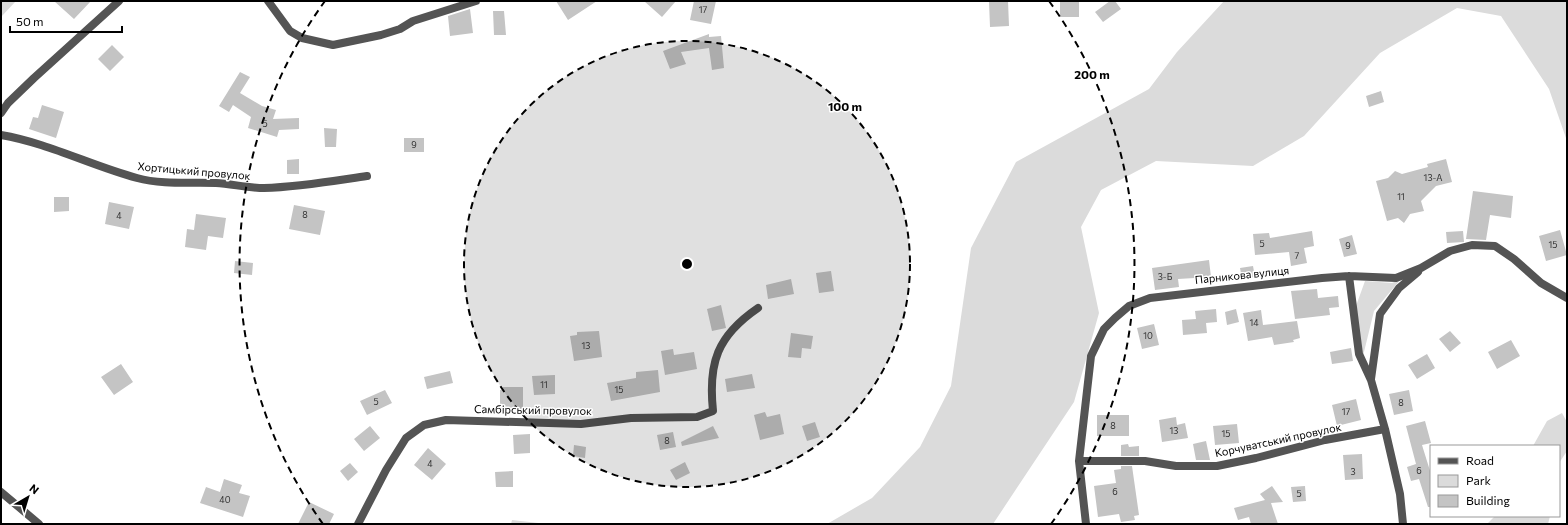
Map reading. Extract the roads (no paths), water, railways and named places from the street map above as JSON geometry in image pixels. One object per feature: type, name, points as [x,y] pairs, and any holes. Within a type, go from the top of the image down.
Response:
[{"type":"street","points":[[1,113],[8,103],[34,78],[119,1]]},
{"type":"street","points":[[268,1],[290,31],[302,38],[334,45],[381,35],[400,29],[413,21],[476,1]]},
{"type":"street","name":"Хортицький провулок","points":[[1,135],[37,144],[139,179],[178,183],[218,183],[243,187],[265,188],[314,184],[367,176]]},
{"type":"street","name":"Парникова вулиця","points":[[1086,524],[1079,462],[1090,356],[1104,329],[1129,306],[1150,298],[1186,292],[1349,276],[1396,278],[1421,268],[1450,251],[1472,245],[1495,246],[1541,283],[1567,298]]},
{"type":"street","points":[[1371,380],[1380,314],[1399,288],[1421,268]]},
{"type":"street","points":[[1349,276],[1359,354],[1371,380],[1385,429],[1400,494],[1403,524]]},
{"type":"street","name":"Самбірський провулок","points":[[358,524],[386,470],[406,438],[424,425],[446,420],[581,424],[630,418],[697,418],[713,411],[710,387],[716,356],[724,338],[743,318],[758,308]]},
{"type":"street","name":"Корчуватський провулок","points":[[1079,462],[1145,461],[1176,466],[1217,466],[1256,458],[1325,440],[1385,429]]},
{"type":"street","points":[[1,492],[39,524]]}]
